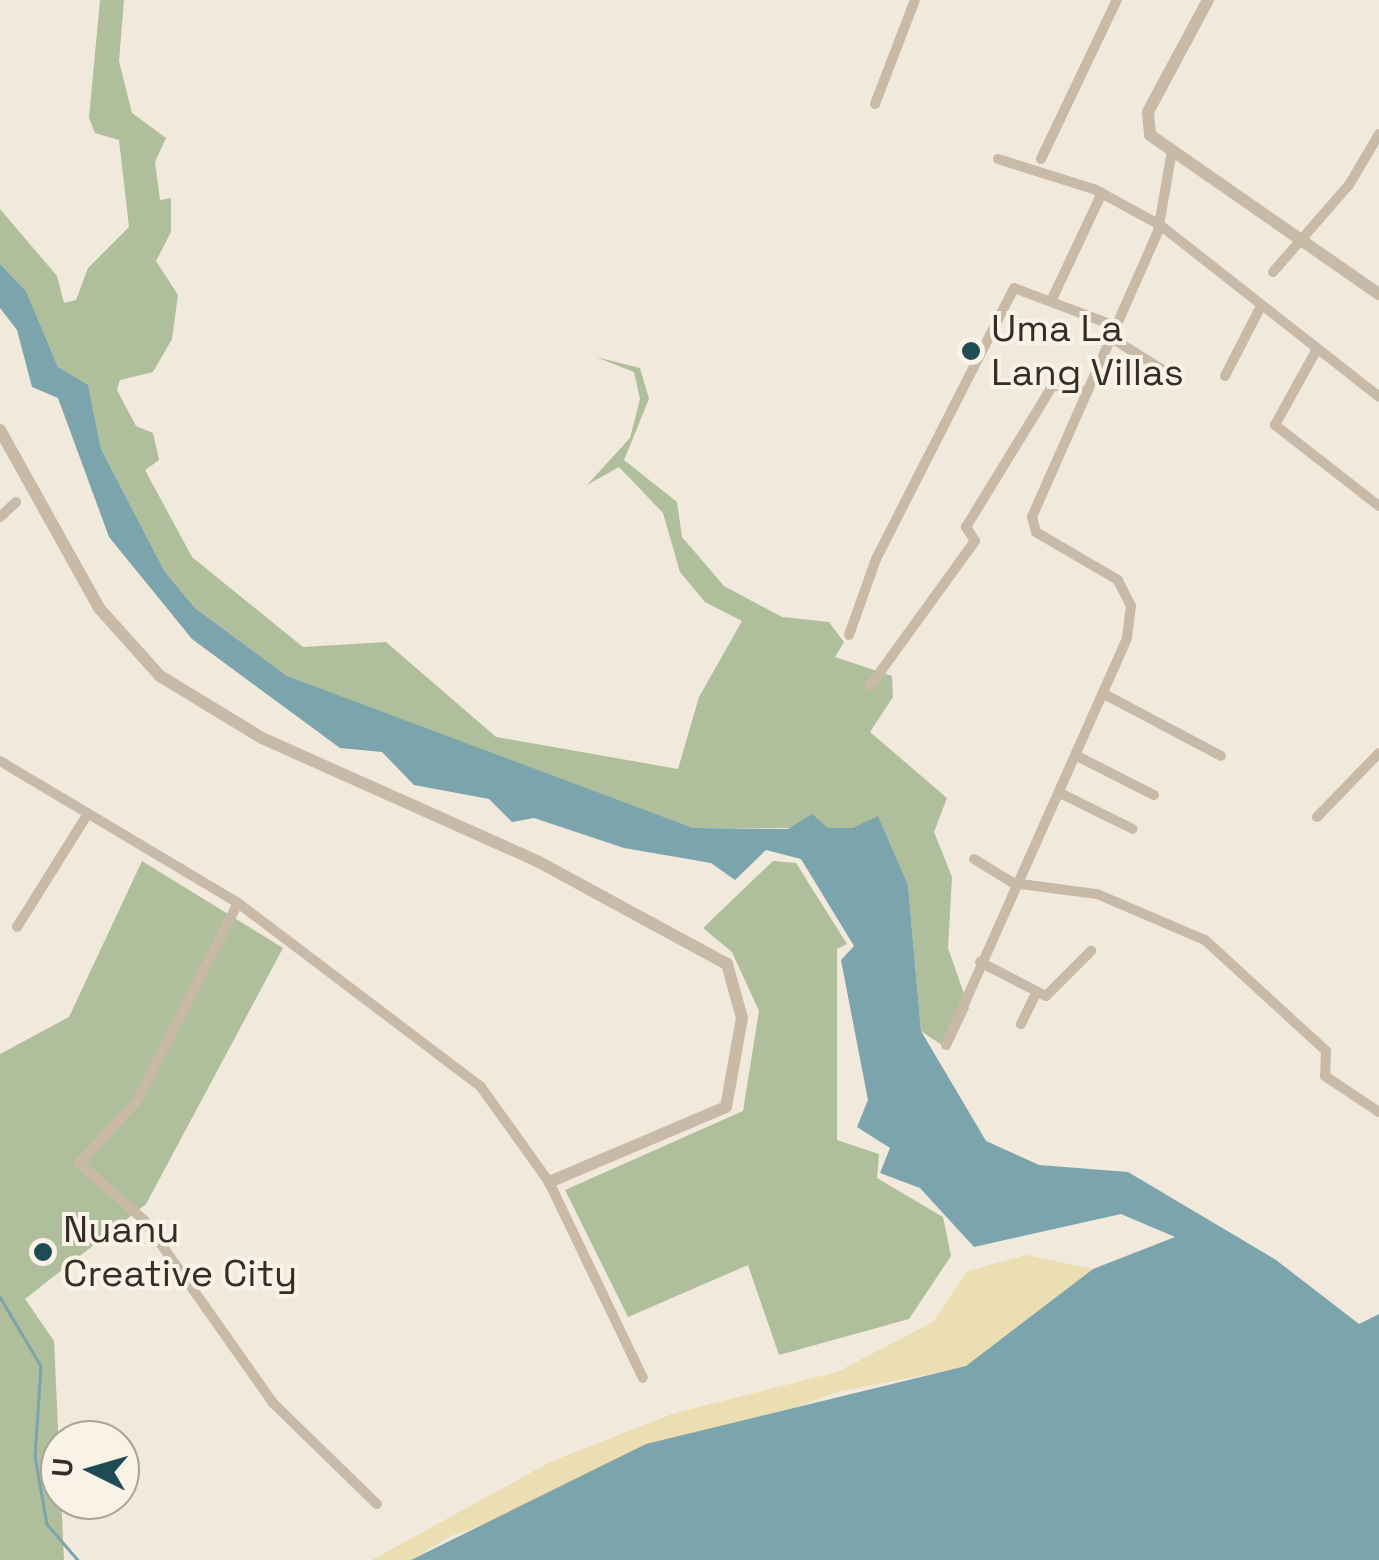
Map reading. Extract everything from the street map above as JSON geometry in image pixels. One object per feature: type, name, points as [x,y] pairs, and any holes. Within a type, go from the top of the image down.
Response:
[{"type":"street","points":[[875,104],[915,0]]},
{"type":"street","points":[[1041,158],[1117,0]]},
{"type":"street","points":[[1208,0],[1146,119],[1150,136],[1379,294]]},
{"type":"street","points":[[1273,272],[1304,240],[1379,134]]},
{"type":"street","points":[[946,1045],[1013,883],[1080,757],[1127,638],[1128,593],[1032,525],[1159,228],[1160,181],[1172,151]]},
{"type":"street","points":[[998,159],[1102,193],[1159,228],[1379,397]]},
{"type":"street","points":[[1053,297],[1102,193]]},
{"type":"street","points":[[849,636],[876,559],[1014,288],[1053,297],[1115,326]]},
{"type":"street","points":[[1225,376],[1261,306]]},
{"type":"street","points":[[1110,338],[1166,372]]},
{"type":"street","points":[[1316,349],[1274,424],[1379,506]]},
{"type":"street","points":[[870,686],[975,541],[966,527],[1052,385],[1088,392]]},
{"type":"street","points":[[0,430],[99,608],[160,676],[262,738],[539,862],[727,964],[742,1018],[726,1107],[549,1182]]},
{"type":"street","points":[[0,517],[16,502]]},
{"type":"street","points":[[1106,695],[1221,756]]},
{"type":"street","points":[[1317,817],[1379,753]]},
{"type":"street","points":[[1080,757],[1154,795]]},
{"type":"street","points":[[0,761],[238,904],[461,1069],[549,1182],[643,1378]]},
{"type":"street","points":[[1060,794],[1133,829]]},
{"type":"street","points":[[16,927],[87,815]]},
{"type":"street","points":[[974,858],[1013,883],[1097,894],[1205,940],[1326,1051],[1325,1076],[1379,1112]]},
{"type":"street","points":[[238,904],[136,1102],[79,1162],[144,1220],[272,1403],[377,1504]]},
{"type":"street","points":[[980,962],[1036,995],[1050,994],[1091,950]]},
{"type":"street","points":[[1020,1024],[1036,995]]},
{"type":"green space","points":[[100,0],[124,0],[119,61],[132,113],[166,138],[155,162],[160,200],[171,198],[171,232],[156,261],[178,295],[172,339],[153,372],[120,380],[117,390],[136,426],[153,433],[159,460],[145,470],[192,557],[303,647],[386,642],[496,737],[678,769],[699,697],[742,621],[705,602],[680,572],[663,513],[619,467],[587,485],[630,438],[640,399],[634,372],[596,357],[640,368],[649,399],[624,460],[677,502],[682,537],[724,586],[782,617],[829,622],[844,642],[835,657],[892,676],[893,697],[870,732],[947,798],[934,832],[952,877],[948,948],[969,1008],[949,1050],[921,1031],[908,885],[878,817],[852,828],[693,828],[549,780],[287,676],[195,608],[165,572],[101,449],[88,386],[58,367],[26,291],[0,264],[0,209],[57,276],[64,303],[76,300],[88,268],[129,227],[119,140],[95,133],[89,118]]},
{"type":"green space","name":"Nuanu Creative City","points":[[142,861],[283,948],[146,1204],[25,1299],[54,1341],[58,1420],[40,1420],[40,1520],[62,1520],[64,1560],[0,1560],[0,1054],[69,1017]]},
{"type":"green space","points":[[773,861],[796,863],[847,944],[837,949],[837,1140],[879,1154],[877,1178],[943,1217],[951,1256],[909,1319],[779,1355],[748,1265],[628,1317],[565,1190],[743,1111],[759,1011],[732,952],[703,928]]},
{"type":"sand","points":[[1026,1255],[1093,1269],[966,1367],[837,1392],[449,1537],[411,1560],[372,1560],[552,1461],[675,1413],[837,1372],[933,1322],[967,1271]]},
{"type":"water","points":[[0,264],[26,291],[58,367],[88,385],[101,449],[165,572],[195,608],[287,676],[693,828],[788,829],[812,814],[828,828],[852,828],[878,816],[908,885],[921,1031],[986,1141],[1039,1165],[1128,1172],[1276,1260],[1359,1324],[1379,1314],[1379,1560],[411,1560],[646,1444],[966,1366],[1093,1269],[1175,1237],[1121,1214],[974,1247],[920,1188],[880,1173],[890,1148],[857,1127],[868,1100],[841,960],[854,946],[801,859],[766,850],[735,880],[711,863],[624,848],[534,818],[512,822],[489,799],[414,785],[382,752],[340,748],[192,639],[109,537],[58,398],[32,387],[17,330],[0,308]]},
{"type":"waterway","points":[[0,1297],[41,1366],[35,1456],[47,1524],[78,1560]]},
{"type":"place","name":"Uma La Lang Villas","points":[[971,351]]},
{"type":"place","name":"Nuanu Creative City","points":[[43,1252]]}]
